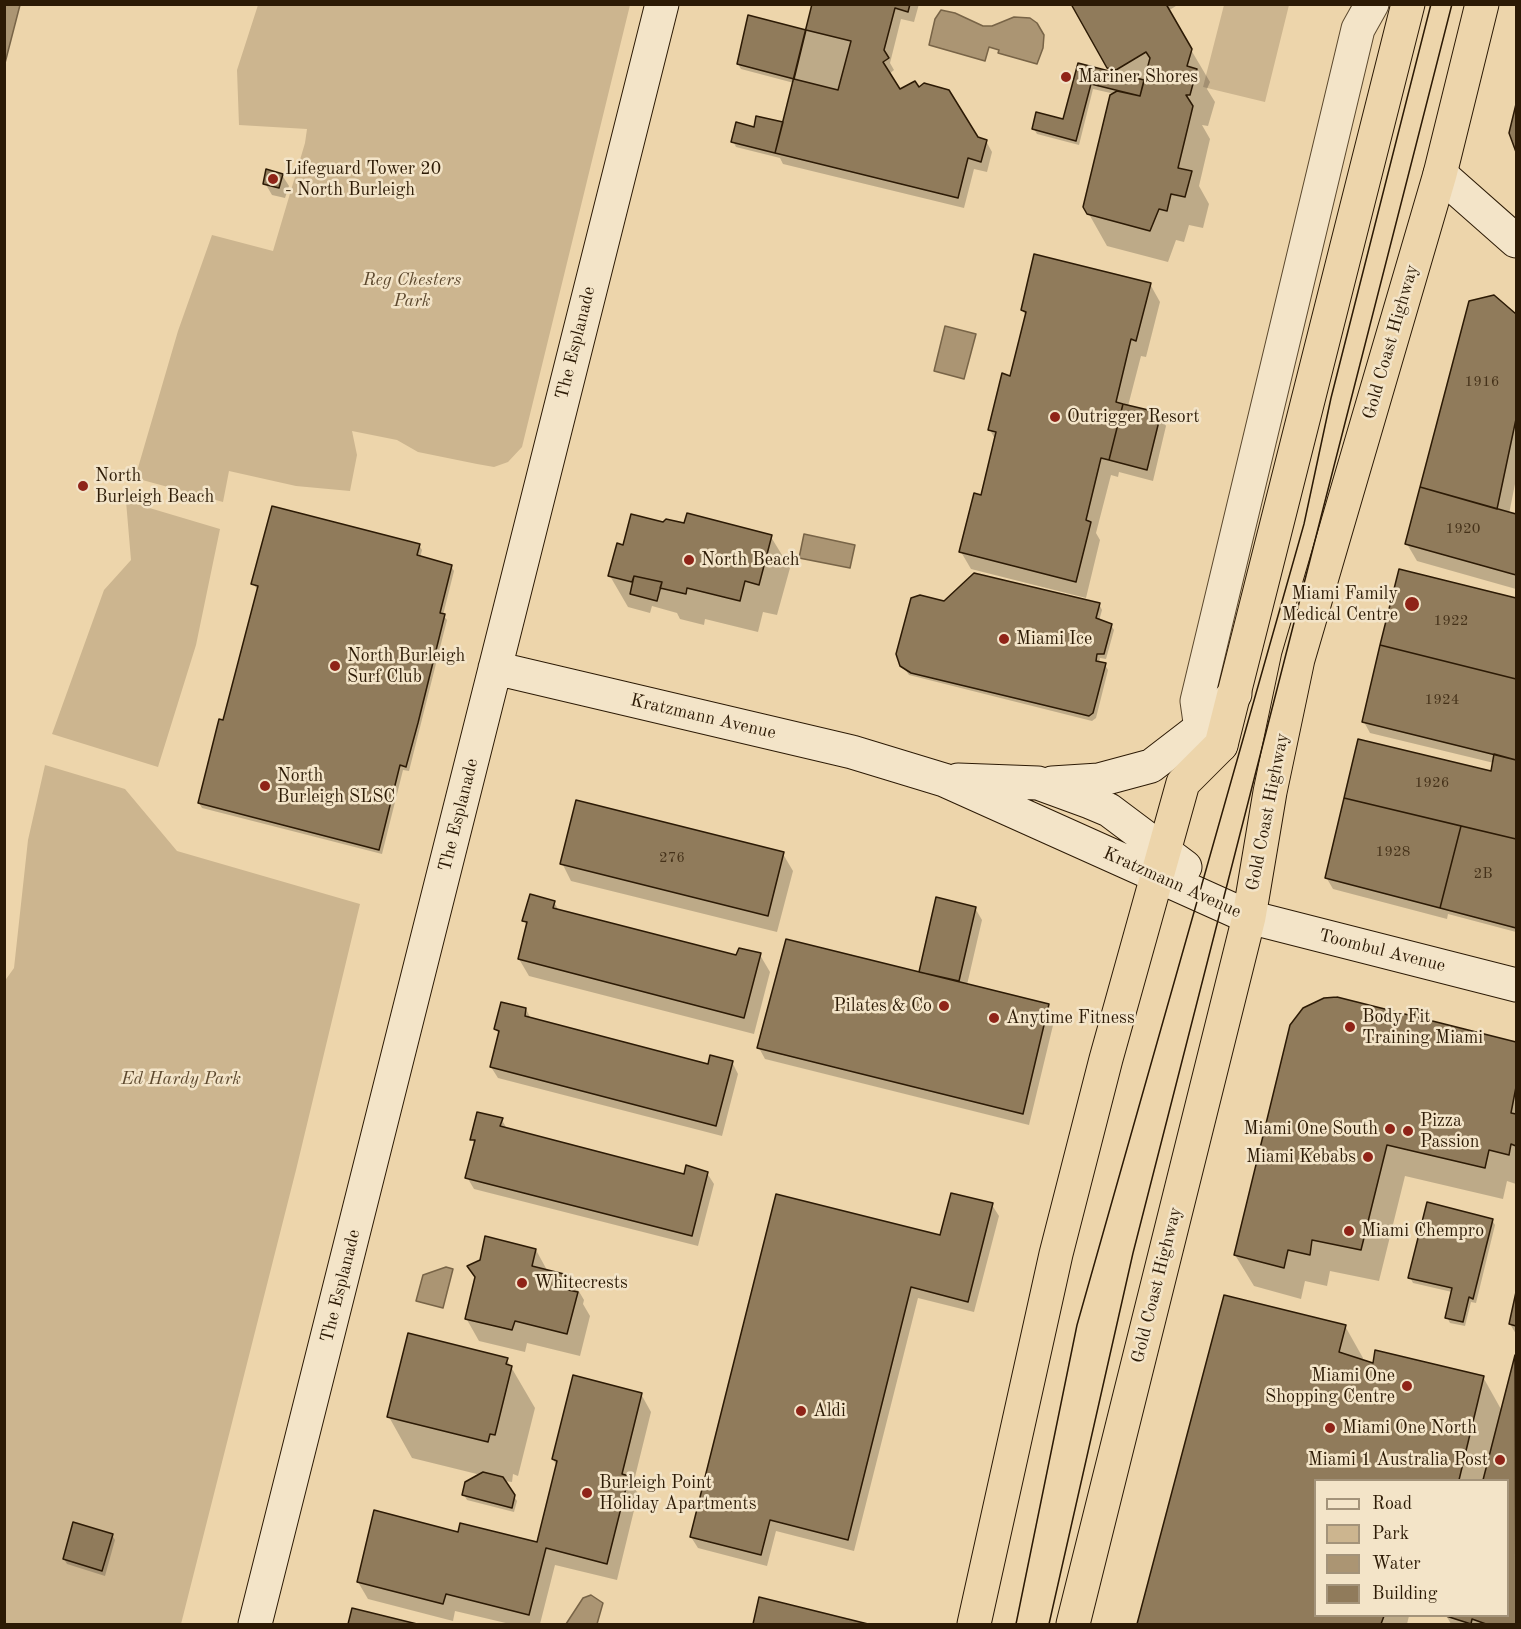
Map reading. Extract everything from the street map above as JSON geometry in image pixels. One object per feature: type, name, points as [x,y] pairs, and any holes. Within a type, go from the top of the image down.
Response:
[{"type":"highway","points":[[974,1624],[1056,1254],[1160,863],[1183,783],[1207,724],[1235,694],[1408,4]]},
{"type":"highway","name":"Gold Coast Highway","points":[[1073,1624],[1249,917],[1270,792],[1299,658],[1440,174],[1482,4]]},
{"type":"street","name":"The Esplanade","points":[[255,1624],[662,4]]},
{"type":"street","points":[[1038,783],[1099,780],[1132,773],[1151,766],[1207,724],[1218,610],[1358,29],[1372,4]]},
{"type":"street","points":[[1440,174],[1516,241]]},
{"type":"street","points":[[1218,610],[1246,650]]},
{"type":"street","name":"Kratzmann Avenue","points":[[495,668],[852,752],[944,780],[1160,863],[1249,917]]},
{"type":"street","name":"Kratzmann Avenue","points":[[944,780],[1038,783],[1109,810],[1160,863]]},
{"type":"street","name":"Toombul Avenue","points":[[1249,917],[1516,984]]},
{"type":"green space","name":"Reg Chesters Park","points":[[258,5],[630,5],[522,447],[508,462],[494,467],[477,464],[418,452],[397,440],[352,431],[357,455],[350,491],[296,486],[229,471],[223,502],[135,478],[178,331],[212,235],[273,251],[305,143],[307,129],[239,125],[237,70]]},
{"type":"green space","points":[[1224,5],[1289,5],[1265,102],[1203,87]]},
{"type":"green space","points":[[126,501],[220,529],[196,645],[158,767],[52,734],[104,590],[131,560]]},
{"type":"green space","name":"Ed Hardy Park","points":[[45,765],[125,789],[177,851],[360,904],[296,1170],[181,1624],[5,1624],[4,982],[14,968],[28,840]]},
{"type":"water","points":[[4,5],[20,5],[5,63]]},
{"type":"water","points":[[941,10],[955,13],[983,26],[992,26],[1014,17],[1030,18],[1037,23],[1044,35],[1043,48],[1037,64],[998,53],[999,50],[989,47],[985,61],[929,45],[935,19]]},
{"type":"water","points":[[945,326],[976,334],[964,379],[934,371]]},
{"type":"water","points":[[804,534],[855,545],[850,568],[799,558]]},
{"type":"water","points":[[446,1267],[453,1269],[443,1308],[416,1301],[423,1275]]},
{"type":"water","points":[[591,1595],[603,1603],[597,1624],[566,1624],[583,1598]]},
{"type":"building","points":[[812,4],[910,4],[908,12],[895,8],[884,50],[889,58],[883,62],[900,89],[915,81],[919,87],[924,83],[949,90],[978,137],[987,140],[981,162],[968,158],[958,198],[775,153]]},
{"type":"building","points":[[1071,4],[1166,4],[1192,49],[1187,66],[1197,69],[1190,95],[1186,95],[1193,106],[1178,168],[1192,171],[1185,197],[1171,194],[1167,211],[1159,209],[1150,231],[1087,214],[1083,207],[1110,95],[1117,91],[1140,96],[1150,58],[1146,52],[1116,70],[1107,68]]},
{"type":"building","points":[[748,15],[806,30],[794,79],[737,64]]},
{"type":"building","points":[[806,30],[851,41],[838,90],[794,79]]},
{"type":"building","points":[[1078,63],[1144,80],[1140,96],[1091,84],[1076,141],[1032,129],[1036,112],[1063,119]]},
{"type":"building","points":[[1516,104],[1516,152],[1509,133]]},
{"type":"building","points":[[756,116],[783,122],[775,153],[731,142],[736,122],[754,127]]},
{"type":"building","name":"Lifeguard Tower 20 - North Burleigh","points":[[266,169],[283,174],[279,188],[263,184]]},
{"type":"building","name":"Outrigger Resort","points":[[1034,254],[1151,283],[1136,341],[1131,339],[1116,402],[1123,404],[1109,460],[1101,458],[1086,520],[1091,522],[1076,582],[959,552],[974,493],[981,495],[996,432],[988,430],[1002,373],[1010,376],[1026,312],[1021,310]]},
{"type":"building","points":[[1494,295],[1516,314],[1516,419],[1497,509],[1420,487],[1469,301]]},
{"type":"building","points":[[1123,404],[1161,413],[1147,470],[1109,460]]},
{"type":"building","points":[[1420,487],[1516,514],[1516,575],[1405,544]]},
{"type":"building","name":"North Burleigh Surf Club","points":[[272,506],[420,544],[417,555],[452,565],[440,613],[445,614],[418,723],[406,767],[400,765],[379,850],[198,803],[219,719],[223,720],[258,586],[251,584]]},
{"type":"building","name":"North Beach","points":[[687,513],[772,535],[759,585],[745,581],[740,601],[687,588],[686,594],[660,588],[662,582],[634,576],[632,582],[608,576],[617,543],[623,545],[631,514],[663,522],[666,519],[684,523]]},
{"type":"building","points":[[1399,569],[1516,598],[1516,679],[1380,645]]},
{"type":"building","name":"Miami Ice","points":[[974,573],[1100,603],[1096,618],[1112,624],[1104,654],[1097,654],[1096,661],[1106,663],[1093,713],[1089,716],[911,673],[900,666],[896,654],[911,598],[920,595],[944,601]]},
{"type":"building","points":[[634,576],[662,582],[657,601],[630,594]]},
{"type":"building","points":[[1380,645],[1516,679],[1516,760],[1362,722]]},
{"type":"building","points":[[1358,739],[1491,771],[1494,754],[1516,760],[1516,839],[1344,798]]},
{"type":"building","points":[[1344,798],[1461,826],[1440,908],[1325,878]]},
{"type":"building","points":[[576,800],[784,852],[768,916],[560,864]]},
{"type":"building","points":[[1461,826],[1516,839],[1516,928],[1440,908]]},
{"type":"building","points":[[530,894],[555,901],[553,908],[736,955],[739,948],[761,953],[744,1018],[518,959],[527,922],[522,921]]},
{"type":"building","points":[[936,897],[976,907],[959,981],[919,972]]},
{"type":"building","points":[[786,939],[1049,1004],[1023,1114],[757,1048]]},
{"type":"building","name":"Miami One South","points":[[1337,997],[1516,1042],[1516,1087],[1511,1113],[1516,1114],[1516,1146],[1511,1144],[1509,1155],[1489,1150],[1485,1168],[1387,1145],[1361,1250],[1312,1240],[1310,1255],[1288,1250],[1284,1268],[1234,1255],[1290,1025],[1303,1008],[1324,998]]},
{"type":"building","points":[[501,1002],[526,1008],[525,1016],[708,1064],[710,1055],[733,1061],[716,1126],[490,1067],[499,1031],[494,1029]]},
{"type":"building","points":[[477,1112],[503,1118],[500,1126],[684,1174],[686,1165],[708,1172],[692,1236],[465,1178],[475,1140],[470,1140]]},
{"type":"building","name":"Aldi","points":[[951,1193],[993,1203],[968,1302],[911,1287],[848,1540],[770,1520],[761,1555],[690,1537],[776,1194],[940,1235]]},
{"type":"building","points":[[1427,1202],[1493,1219],[1473,1299],[1469,1297],[1463,1322],[1445,1318],[1452,1288],[1408,1278]]},
{"type":"building","name":"Whitecrests","points":[[485,1236],[536,1249],[532,1266],[572,1276],[568,1290],[578,1292],[567,1334],[515,1321],[512,1330],[465,1319],[475,1277],[467,1266],[480,1260]]},
{"type":"building","points":[[1516,1292],[1516,1326],[1509,1324]]},
{"type":"building","name":"Miami One North","points":[[1224,1295],[1346,1325],[1339,1352],[1373,1363],[1375,1350],[1484,1376],[1459,1479],[1314,1479],[1314,1617],[1384,1617],[1381,1624],[1137,1624]]},
{"type":"building","points":[[408,1333],[508,1358],[506,1364],[512,1366],[495,1435],[490,1434],[488,1442],[387,1417]]},
{"type":"building","name":"Miami One North","points":[[1515,1355],[1516,1624],[1486,1624],[1472,1619],[1471,1624],[1449,1617],[1509,1617],[1509,1479],[1483,1479]]},
{"type":"building","name":"Burleigh Point Holiday Apartments","points":[[573,1375],[642,1393],[622,1474],[629,1476],[607,1564],[546,1548],[529,1615],[446,1594],[443,1604],[357,1582],[374,1510],[458,1532],[460,1523],[537,1542],[557,1461],[552,1459]]},
{"type":"building","points":[[483,1472],[503,1477],[515,1495],[512,1508],[462,1495],[465,1482]]},
{"type":"building","points":[[73,1522],[113,1534],[102,1571],[63,1559]]},
{"type":"building","points":[[759,1597],[868,1624],[753,1624]]},
{"type":"building","points":[[352,1608],[417,1624],[348,1624]]},
{"type":"tram line","points":[[1016,1624],[1077,1325],[1304,524],[1331,398],[1431,4]]},
{"type":"tram line","points":[[1049,1624],[1133,1253],[1452,4]]},
{"type":"place","name":"Mariner Shores","points":[[1066,77]]},
{"type":"place","name":"Lifeguard Tower 20 - North Burleigh","points":[[273,179]]},
{"type":"place","name":"Outrigger Resort","points":[[1055,417]]},
{"type":"place","name":"North Burleigh Beach","points":[[83,486]]},
{"type":"place","name":"North Beach","points":[[689,560]]},
{"type":"place","name":"Miami Family Medical Centre","points":[[1412,604]]},
{"type":"place","name":"Miami Ice","points":[[1004,639]]},
{"type":"place","name":"North Burleigh Surf Club","points":[[335,666]]},
{"type":"place","name":"North Burleigh SLSC","points":[[265,786]]},
{"type":"place","name":"Pilates & Co","points":[[944,1006]]},
{"type":"place","name":"Anytime Fitness","points":[[994,1018]]},
{"type":"place","name":"Body Fit Training Miami","points":[[1350,1027]]},
{"type":"place","name":"Miami One South","points":[[1390,1129]]},
{"type":"place","name":"Pizza Passion","points":[[1408,1131]]},
{"type":"place","name":"Miami Kebabs","points":[[1368,1157]]},
{"type":"place","name":"Miami Chempro","points":[[1349,1231]]},
{"type":"place","name":"Whitecrests","points":[[522,1283]]},
{"type":"place","name":"Miami One Shopping Centre","points":[[1407,1386]]},
{"type":"place","name":"Aldi","points":[[801,1411]]},
{"type":"place","name":"Miami One North","points":[[1330,1428]]},
{"type":"place","name":"Miami 1 Australia Post","points":[[1500,1460]]},
{"type":"place","name":"Burleigh Point Holiday Apartments","points":[[587,1493]]}]
